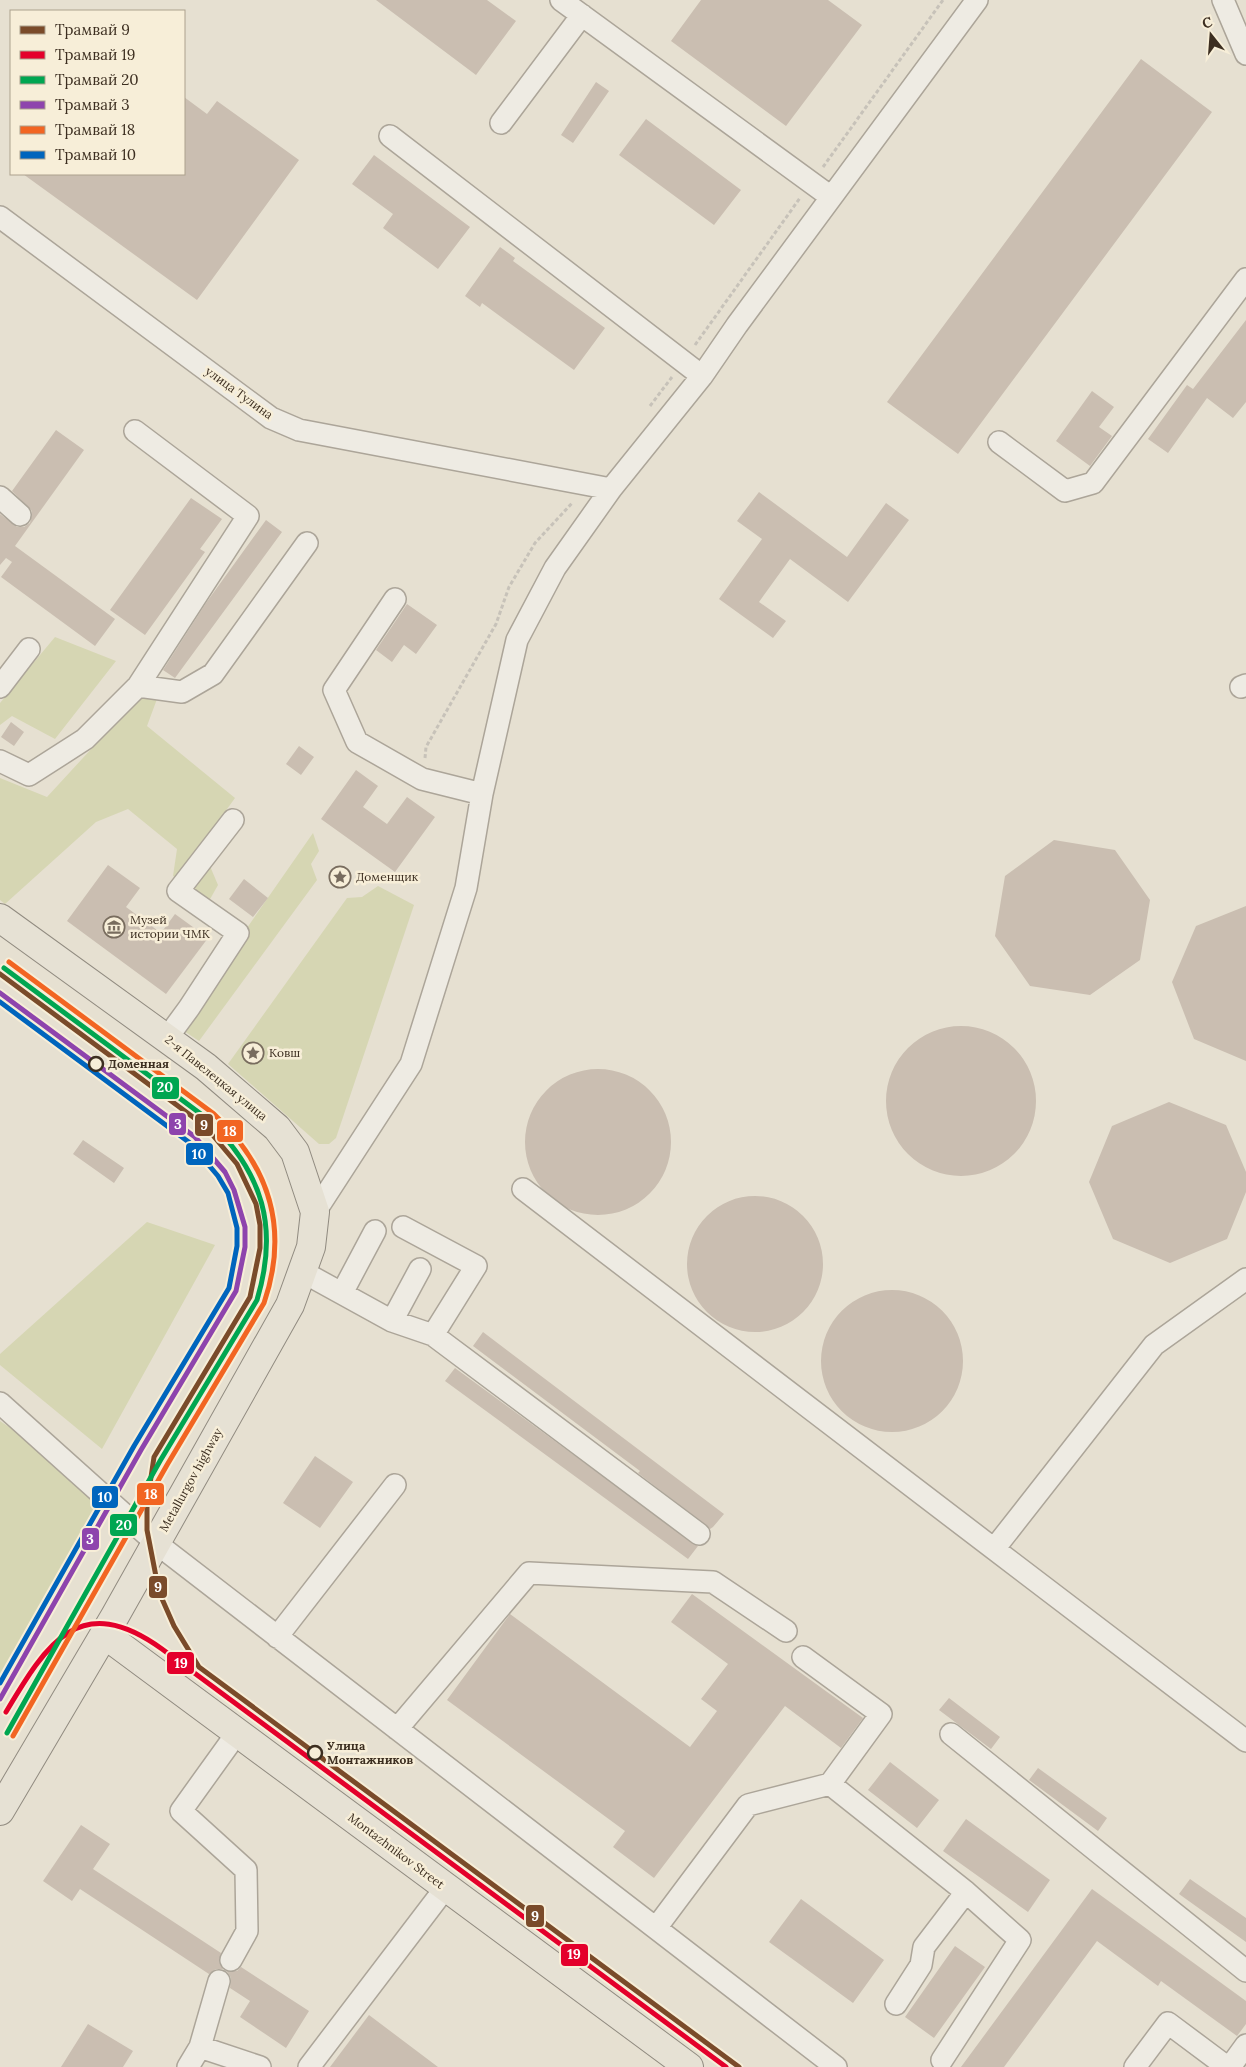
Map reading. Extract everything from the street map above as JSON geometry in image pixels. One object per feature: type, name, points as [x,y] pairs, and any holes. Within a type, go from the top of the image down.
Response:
[{"type":"main road","name":"2-я Павелецкая улица","points":[[0,918],[206,1067],[277,1128],[295,1152],[315,1212],[311,1247],[290,1305]]},
{"type":"main road","name":"Metallurgov highway","points":[[0,1811],[156,1544],[290,1305]]},
{"type":"main road","name":"Montazhnikov Street","points":[[104,1634],[689,2067]]},
{"type":"street","points":[[561,0],[831,197]]},
{"type":"street","points":[[1223,0],[1246,54]]},
{"type":"street","points":[[315,1212],[410,1064],[466,888],[482,794],[517,640],[555,568],[611,489],[702,376],[971,2]]},
{"type":"street","points":[[501,123],[582,15]]},
{"type":"street","points":[[390,136],[702,376]]},
{"type":"street","name":"улица Тулина","points":[[0,217],[271,418],[299,430],[611,489]]},
{"type":"street","points":[[999,442],[1065,491],[1093,483],[1246,279]]},
{"type":"street","points":[[0,760],[29,775],[85,739],[138,686],[248,516],[135,431]]},
{"type":"street","points":[[0,497],[20,515]]},
{"type":"street","points":[[138,686],[182,692],[213,674],[308,543]]},
{"type":"street","points":[[396,600],[334,690],[357,742],[422,779],[482,794]]},
{"type":"street","points":[[0,687],[29,649]]},
{"type":"street","points":[[167,1038],[238,933],[178,892],[233,820]]},
{"type":"street","points":[[524,1189],[1246,1741]]},
{"type":"street","points":[[403,1226],[476,1266],[434,1335]]},
{"type":"street","points":[[342,1293],[375,1232]]},
{"type":"street","points":[[392,1321],[420,1269]]},
{"type":"street","points":[[303,1272],[392,1321],[434,1335],[699,1534]]},
{"type":"street","points":[[994,1549],[1154,1345],[1246,1278]]},
{"type":"street","points":[[0,1402],[156,1544],[836,2067]]},
{"type":"street","points":[[277,1637],[394,1485]]},
{"type":"street","points":[[397,1729],[528,1573],[713,1582],[786,1630]]},
{"type":"street","points":[[656,1928],[748,1805],[830,1784],[881,1714],[803,1657]]},
{"type":"street","points":[[231,1960],[247,1931],[246,1870],[181,1811],[237,1733]]},
{"type":"street","points":[[951,1734],[1246,1971]]},
{"type":"street","points":[[830,1784],[966,1892],[1020,1940],[942,2060]]},
{"type":"street","points":[[308,2067],[446,1887]]},
{"type":"street","points":[[896,2004],[921,1965],[924,1947],[966,1892]]},
{"type":"street","points":[[188,2067],[200,2047],[219,1981]]},
{"type":"street","points":[[1135,2067],[1168,2023],[1228,2067],[1246,2045]]},
{"type":"street","points":[[200,2047],[260,2067]]},
{"type":"path","points":[[644,414],[943,0]]},
{"type":"path","points":[[422,779],[426,747],[496,624],[509,587],[535,543],[589,484]]},
{"type":"green space","points":[[55,637],[116,661],[55,739],[12,716],[0,725],[0,703]]},
{"type":"green space","points":[[140,696],[157,699],[147,726],[235,798],[201,845],[218,885],[209,901],[173,876],[177,849],[128,809],[96,822],[5,904],[0,900],[0,778],[47,797]]},
{"type":"green space","points":[[313,833],[319,851],[311,864],[317,880],[199,1041],[178,1027]]},
{"type":"green space","points":[[378,886],[414,905],[336,1138],[329,1144],[319,1144],[228,1064],[347,898],[362,897]]},
{"type":"green space","points":[[147,1222],[215,1245],[102,1449],[0,1365],[0,1354]]},
{"type":"green space","points":[[0,1421],[107,1493],[0,1678]]},
{"type":"building","points":[[376,0],[487,0],[516,21],[476,75]]},
{"type":"building","points":[[701,0],[828,0],[862,25],[786,126],[671,41]]},
{"type":"building","points":[[1141,59],[1212,112],[958,454],[887,402]]},
{"type":"building","points":[[596,82],[609,91],[573,143],[561,135]]},
{"type":"building","points":[[185,98],[207,114],[217,101],[299,160],[197,300],[24,175],[185,175]]},
{"type":"building","points":[[646,119],[741,190],[714,225],[619,155]]},
{"type":"building","points":[[374,155],[470,227],[438,269],[383,228],[393,214],[352,184]]},
{"type":"building","points":[[500,247],[515,258],[513,261],[605,328],[574,370],[482,303],[480,307],[465,296]]},
{"type":"building","points":[[1246,320],[1246,402],[1233,418],[1207,398],[1168,453],[1148,439],[1187,385],[1193,389]]},
{"type":"building","points":[[1092,391],[1114,407],[1099,427],[1112,436],[1090,466],[1056,441]]},
{"type":"building","points":[[56,430],[84,450],[15,546],[115,619],[95,646],[1,577],[12,562],[6,558],[0,565],[0,514],[17,527],[24,527],[30,523],[32,511],[12,491]]},
{"type":"building","points":[[759,492],[847,557],[886,503],[909,520],[848,602],[790,559],[759,602],[786,621],[773,638],[719,599],[762,539],[737,521]]},
{"type":"building","points":[[191,498],[222,519],[200,549],[205,552],[145,635],[110,610]]},
{"type":"building","points":[[266,520],[282,532],[175,678],[163,670],[206,603]]},
{"type":"building","points":[[407,604],[437,625],[416,654],[404,645],[392,662],[376,650]]},
{"type":"building","points":[[11,722],[24,732],[14,746],[1,737]]},
{"type":"building","points":[[299,746],[314,757],[301,775],[286,764]]},
{"type":"building","points":[[356,770],[378,786],[363,807],[387,824],[407,797],[435,817],[395,872],[321,819]]},
{"type":"building","points":[[1054,840],[1115,850],[1150,900],[1140,960],[1090,995],[1030,986],[995,936],[1005,876]]},
{"type":"building","name":"Музей истории ЧМК","points":[[108,865],[140,888],[126,907],[161,933],[175,914],[208,938],[166,994],[67,921]]},
{"type":"building","points":[[244,879],[268,898],[253,917],[229,899]]},
{"type":"building","points":[[1246,906],[1246,1061],[1194,1039],[1172,982],[1196,926]]},
{"type":"building","points":[[961,1026],[990,1032],[1014,1048],[1030,1072],[1036,1101],[1030,1130],[1014,1154],[990,1170],[961,1176],[932,1170],[908,1154],[892,1130],[886,1101],[892,1072],[908,1048],[932,1032]]},
{"type":"building","points":[[598,1069],[626,1074],[650,1090],[666,1114],[671,1142],[666,1170],[650,1194],[626,1210],[598,1215],[570,1210],[546,1194],[530,1170],[525,1142],[530,1114],[546,1090],[570,1074]]},
{"type":"building","points":[[1169,1102],[1226,1125],[1246,1172],[1246,1192],[1227,1239],[1170,1263],[1113,1239],[1089,1182],[1112,1126]]},
{"type":"building","points":[[83,1140],[124,1168],[114,1183],[73,1154]]},
{"type":"building","points":[[755,1196],[781,1201],[793,1207],[803,1216],[812,1226],[818,1238],[823,1264],[818,1290],[812,1302],[803,1312],[793,1321],[781,1327],[755,1332],[729,1327],[717,1321],[707,1312],[698,1302],[692,1290],[687,1264],[692,1238],[698,1226],[707,1216],[717,1207],[729,1201]]},
{"type":"building","points":[[892,1290],[919,1296],[931,1302],[942,1311],[951,1322],[957,1334],[963,1361],[957,1388],[951,1400],[942,1411],[931,1420],[919,1426],[892,1432],[865,1426],[853,1420],[842,1411],[833,1400],[827,1388],[821,1361],[827,1334],[833,1322],[842,1311],[853,1302],[865,1296]]},
{"type":"building","points":[[483,1332],[724,1514],[710,1529],[638,1473],[640,1471],[473,1346]]},
{"type":"building","points":[[455,1368],[698,1546],[688,1559],[445,1381]]},
{"type":"building","points":[[315,1456],[353,1482],[320,1528],[283,1503]]},
{"type":"building","points":[[692,1594],[863,1718],[841,1748],[785,1706],[654,1878],[613,1847],[625,1831],[447,1700],[510,1614],[690,1747],[717,1711],[701,1699],[728,1664],[671,1622]]},
{"type":"building","points":[[949,1698],[1000,1737],[991,1749],[939,1710]]},
{"type":"building","points":[[890,1762],[939,1800],[917,1828],[868,1790]]},
{"type":"building","points":[[1038,1768],[1107,1818],[1098,1831],[1029,1780]]},
{"type":"building","points":[[966,1819],[1050,1880],[1028,1912],[943,1851]]},
{"type":"building","points":[[81,1825],[110,1844],[93,1869],[221,1953],[219,1961],[223,1969],[216,1969],[209,1974],[80,1889],[72,1901],[43,1881]]},
{"type":"building","points":[[1190,1879],[1246,1918],[1246,1942],[1179,1894]]},
{"type":"building","points":[[1092,1889],[1246,2001],[1246,2024],[1237,2036],[1161,1981],[1158,1986],[1097,1941],[1004,2067],[961,2067]]},
{"type":"building","points":[[801,1899],[884,1960],[853,2003],[769,1942]]},
{"type":"building","points":[[955,1946],[985,1967],[934,2038],[905,2017]]},
{"type":"building","points":[[241,1967],[309,2011],[286,2048],[240,2017],[250,2001],[230,1988],[231,1978],[227,1971],[237,1971]]},
{"type":"building","points":[[369,2015],[438,2067],[330,2067]]},
{"type":"building","points":[[88,2024],[133,2051],[123,2067],[61,2067]]},
{"type":"tram line","name":"18","points":[[9,962],[214,1114],[233,1134],[249,1156],[261,1178],[269,1201],[274,1225],[275,1250],[264,1303],[167,1465],[13,1736]]},
{"type":"tram line","name":"20","points":[[4,968],[209,1120],[227,1140],[254,1181],[262,1203],[266,1225],[266,1249],[257,1300],[160,1461],[7,1733]]},
{"type":"tram line","name":"9","points":[[0,974],[205,1126],[237,1164],[256,1204],[260,1225],[260,1248],[250,1297],[154,1457],[147,1504],[147,1530],[159,1592],[174,1626],[199,1667],[739,2067]]},
{"type":"tram line","name":"3","points":[[0,993],[195,1137],[225,1172],[234,1190],[245,1227],[245,1247],[236,1291],[141,1450],[0,1699]]},
{"type":"tram line","name":"10","points":[[0,1002],[190,1143],[218,1176],[228,1193],[237,1228],[237,1246],[229,1288],[134,1446],[0,1683]]},
{"type":"tram line","name":"19","points":[[6,1712],[36,1665],[52,1646],[69,1632],[87,1625],[109,1624],[133,1632],[162,1649],[726,2067]]},
{"type":"place","name":"Доменщик","points":[[340,877]]},
{"type":"place","name":"Музей истории ЧМК","points":[[114,927]]},
{"type":"place","name":"Ковш","points":[[253,1053]]},
{"type":"place","name":"Доменная","points":[[96,1064]]},
{"type":"place","name":"Улица Монтажников","points":[[315,1753]]}]
